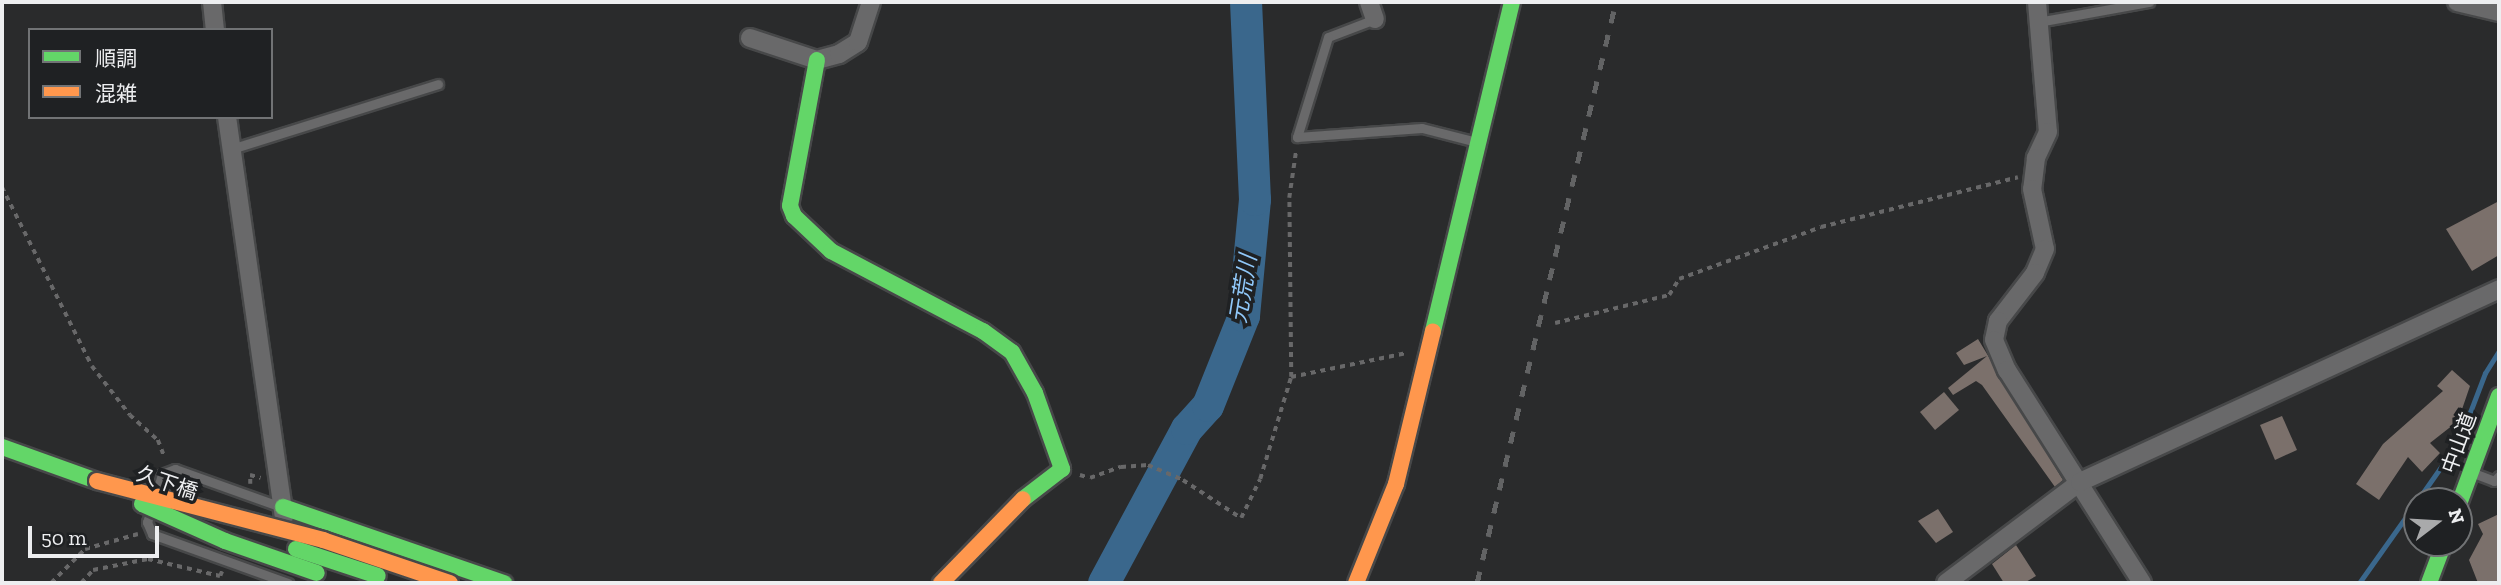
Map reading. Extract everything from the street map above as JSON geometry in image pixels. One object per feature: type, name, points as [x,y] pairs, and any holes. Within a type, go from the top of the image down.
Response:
[{"type":"main road","points":[[1356,583],[1395,484],[1430,349],[1511,2]]},
{"type":"main road","points":[[817,60],[790,206],[794,216],[831,251],[984,331],[1012,352],[1035,393],[1062,469],[1010,509],[941,583]]},
{"type":"main road","name":"中山道","points":[[2465,487],[2499,396]]},
{"type":"main road","name":"久下橋","points":[[2,447],[398,583]]},
{"type":"main road","points":[[97,481],[207,534],[347,583]]},
{"type":"main road","points":[[97,481],[323,540],[450,583]]},
{"type":"main road","points":[[283,508],[503,583]]},
{"type":"main road","points":[[2429,583],[2439,557]]},
{"type":"street","points":[[212,2],[215,28]]},
{"type":"street","points":[[750,38],[817,60],[858,42],[871,2]]},
{"type":"street","points":[[2036,2],[2048,132],[2034,173],[2032,189],[2045,249],[2042,261],[1998,321],[1994,340],[2007,370],[2142,583]]},
{"type":"street","points":[[2457,2],[2499,12]]},
{"type":"street","points":[[227,119],[283,508],[289,583]]},
{"type":"street","points":[[1946,583],[2080,482],[2499,289]]},
{"type":"lane","points":[[2038,22],[2149,2]]},
{"type":"lane","points":[[1372,10],[1328,37],[1297,137],[1422,128],[1478,143]]},
{"type":"lane","points":[[231,149],[438,84]]},
{"type":"lane","points":[[283,508],[175,469],[162,474],[149,528],[152,534],[289,583]]},
{"type":"lane","points":[[2471,472],[2494,481],[2499,476]]},
{"type":"path","points":[[1062,469],[1090,478],[1121,467],[1148,465],[1183,480],[1241,518],[1260,479],[1291,377],[1289,198],[1297,137]]},
{"type":"path","points":[[1555,323],[1670,295],[1679,279],[1821,227],[2034,173]]},
{"type":"path","points":[[2,187],[92,366],[130,415],[158,440],[169,472]]},
{"type":"path","points":[[1291,377],[1430,349]]},
{"type":"path","points":[[51,583],[85,550],[127,540],[149,528]]},
{"type":"path","points":[[81,583],[93,570],[148,559],[220,576],[225,562]]},
{"type":"building","points":[[2499,201],[2499,255],[2472,271],[2446,229]]},
{"type":"building","points":[[1978,339],[2063,480],[2055,487],[1982,385],[1976,381],[1953,395],[1948,388],[1987,356],[1964,365],[1956,353]]},
{"type":"building","points":[[2452,370],[2470,386],[2458,421],[2430,443],[2440,453],[2422,472],[2408,457],[2379,500],[2356,484],[2383,444],[2443,391],[2437,386]]},
{"type":"building","points":[[1944,392],[1959,410],[1935,430],[1920,412]]},
{"type":"building","points":[[2282,416],[2297,450],[2275,460],[2260,425]]},
{"type":"building","points":[[1938,509],[1953,532],[1936,543],[1918,521]]},
{"type":"building","points":[[2499,514],[2499,583],[2478,583],[2469,560],[2483,534],[2478,524]]},
{"type":"building","points":[[2016,545],[2036,576],[2024,583],[2004,583],[1992,564]]},
{"type":"waterway","name":"元荒川","points":[[1104,583],[1187,429],[1208,406],[1244,316],[1255,200],[1246,2]]},
{"type":"waterway","points":[[2427,487],[2459,441],[2485,373],[2499,351]]},
{"type":"waterway","points":[[2359,583],[2403,521]]},
{"type":"railway","points":[[1477,583],[1616,2]]},
{"type":"traffic: fast","points":[[1433,331],[1512,2]]},
{"type":"traffic: fast","points":[[817,60],[790,206],[794,216],[831,251],[983,331],[1012,352],[1035,393],[1062,469],[1023,499]]},
{"type":"traffic: fast","points":[[2465,487],[2499,396]]},
{"type":"traffic: fast","points":[[2,447],[97,481]]},
{"type":"traffic: fast","points":[[142,504],[225,541],[317,573]]},
{"type":"traffic: fast","points":[[283,507],[504,583]]},
{"type":"traffic: fast","points":[[296,549],[378,576]]},
{"type":"traffic: fast","points":[[2429,583],[2439,557]]},
{"type":"traffic: slow","points":[[1356,583],[1396,484],[1433,331]]},
{"type":"traffic: slow","points":[[97,481],[323,540],[450,583]]},
{"type":"traffic: slow","points":[[941,583],[1023,499]]}]
